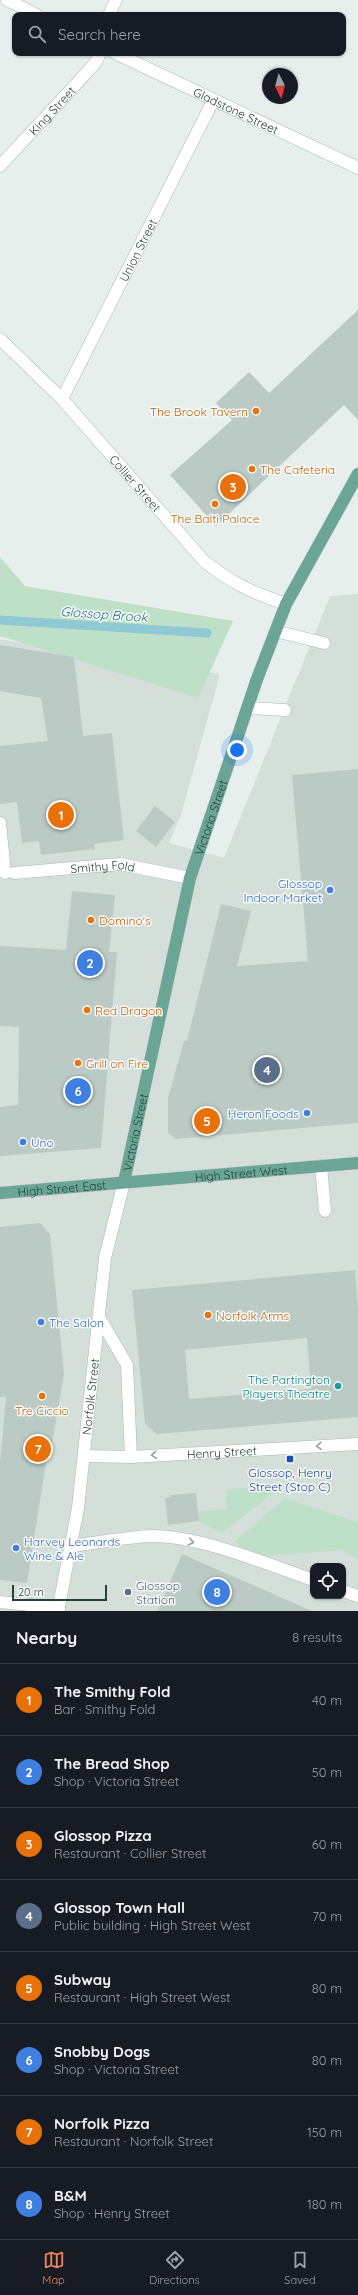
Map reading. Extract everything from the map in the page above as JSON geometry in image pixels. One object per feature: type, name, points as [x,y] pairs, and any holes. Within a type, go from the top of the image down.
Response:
[{"type":"main road","name":"Victoria Street","points":[[124,1182],[190,878],[248,708],[286,604],[358,474]]},
{"type":"main road","name":"High Street West","points":[[124,1182],[358,1163]]},
{"type":"main road","name":"High Street East","points":[[0,1193],[124,1182]]},
{"type":"street","points":[[7,0],[31,12]]},
{"type":"street","points":[[110,12],[116,0]]},
{"type":"street","name":"King Street","points":[[0,166],[79,81],[96,62],[99,56]]},
{"type":"street","name":"Gladstone Street","points":[[121,56],[213,101],[358,168]]},
{"type":"street","name":"Union Street","points":[[62,399],[213,101]]},
{"type":"street","name":"Collier Street","points":[[0,340],[62,399],[204,561],[229,580],[258,594],[286,604]]},
{"type":"street","points":[[275,631],[324,643]]},
{"type":"street","points":[[248,708],[285,710]]},
{"type":"street","points":[[0,823],[6,873]]},
{"type":"street","name":"Smithy Fold","points":[[6,873],[120,864],[190,878]]},
{"type":"street","points":[[321,1166],[326,1211]]},
{"type":"street","name":"Norfolk Street","points":[[58,1610],[78,1508],[85,1456],[105,1258],[124,1182]]},
{"type":"street","points":[[99,1317],[127,1365],[131,1457]]},
{"type":"street","name":"Henry Street","points":[[85,1456],[131,1457],[358,1444]]},
{"type":"street","points":[[71,1546],[153,1536],[185,1540],[229,1551],[310,1579]]},
{"type":"street","points":[[346,1592],[358,1596]]},
{"type":"street","points":[[0,1602],[58,1610]]},
{"type":"shaded area","points":[[358,594],[358,1611],[0,1611],[0,639],[111,659],[220,674],[181,815],[169,843],[224,858],[330,596]]},
{"type":"green space","points":[[0,557],[25,586],[233,621],[198,698],[0,636]]},
{"type":"green space","points":[[273,1485],[277,1490],[223,1532],[214,1530],[199,1521],[198,1512],[227,1509],[225,1490]]},
{"type":"green space","points":[[285,1498],[358,1522],[358,1559],[341,1550],[248,1557],[235,1541]]},
{"type":"building","points":[[358,310],[358,420],[344,405],[216,526],[170,475],[232,420],[216,403],[249,372],[269,393]]},
{"type":"building","points":[[0,645],[74,657],[83,736],[112,733],[124,840],[94,844],[95,849],[41,855],[39,841],[22,843],[17,802],[0,804],[0,746],[48,741],[41,698],[0,691]]},
{"type":"building","points":[[358,769],[358,1123],[176,1139],[168,1133],[168,1098],[184,1041],[187,1041],[221,904],[251,911],[237,966],[308,961],[292,775]]},
{"type":"building","points":[[155,806],[175,822],[156,847],[136,831]]},
{"type":"building","points":[[72,891],[115,895],[109,952],[117,952],[101,1148],[0,1156],[0,1107],[18,1105],[19,1027],[0,1026],[0,946],[66,950]]},
{"type":"building","points":[[40,1223],[50,1234],[64,1374],[51,1450],[48,1450],[27,1583],[0,1580],[0,1464],[6,1397],[0,1397],[0,1227]]},
{"type":"building","points":[[355,1270],[358,1308],[358,1417],[157,1434],[145,1424],[132,1290]],"holes":[[[307,1338],[311,1389],[189,1399],[185,1350]]]},
{"type":"building","points":[[196,1493],[199,1521],[168,1525],[165,1498],[171,1497],[170,1495]]},
{"type":"building","points":[[182,1554],[312,1611],[158,1611]]},
{"type":"waterway","name":"Glossop Brook","points":[[0,620],[207,633]]},
{"type":"place","name":"The Brook Tavern","points":[[256,411]]},
{"type":"place","name":"The Cafeteria","points":[[252,469]]},
{"type":"place","name":"Glossop Pizza","points":[[233,487]]},
{"type":"place","name":"The Balti Palace","points":[[215,504]]},
{"type":"place","name":"The Smithy Fold","points":[[61,815]]},
{"type":"place","name":"Glossop Indoor Market","points":[[330,890]]},
{"type":"place","name":"Domino's","points":[[91,920]]},
{"type":"place","name":"The Bread Shop","points":[[90,963]]},
{"type":"place","name":"Red Dragon","points":[[87,1010]]},
{"type":"place","name":"Grill on Fire","points":[[78,1063]]},
{"type":"place","name":"Glossop Town Hall","points":[[267,1070]]},
{"type":"place","name":"Snobby Dogs","points":[[78,1091]]},
{"type":"place","name":"Heron Foods","points":[[307,1113]]},
{"type":"place","name":"Subway","points":[[207,1121]]},
{"type":"place","name":"Uno","points":[[23,1142]]},
{"type":"place","name":"Norfolk Arms","points":[[208,1315]]},
{"type":"place","name":"The Salon","points":[[41,1322]]},
{"type":"place","name":"The Partington Players Theatre","points":[[338,1386]]},
{"type":"place","name":"Tre Ciccio","points":[[42,1396]]},
{"type":"place","name":"Norfolk Pizza","points":[[38,1449]]},
{"type":"place","name":"Glossop, Henry Street (Stop C)","points":[[290,1459]]},
{"type":"place","name":"Harvey Leonards Wine & Ale","points":[[16,1548]]},
{"type":"place","name":"Glossop Station","points":[[128,1592]]},
{"type":"place","name":"B&M","points":[[217,1592]]}]
